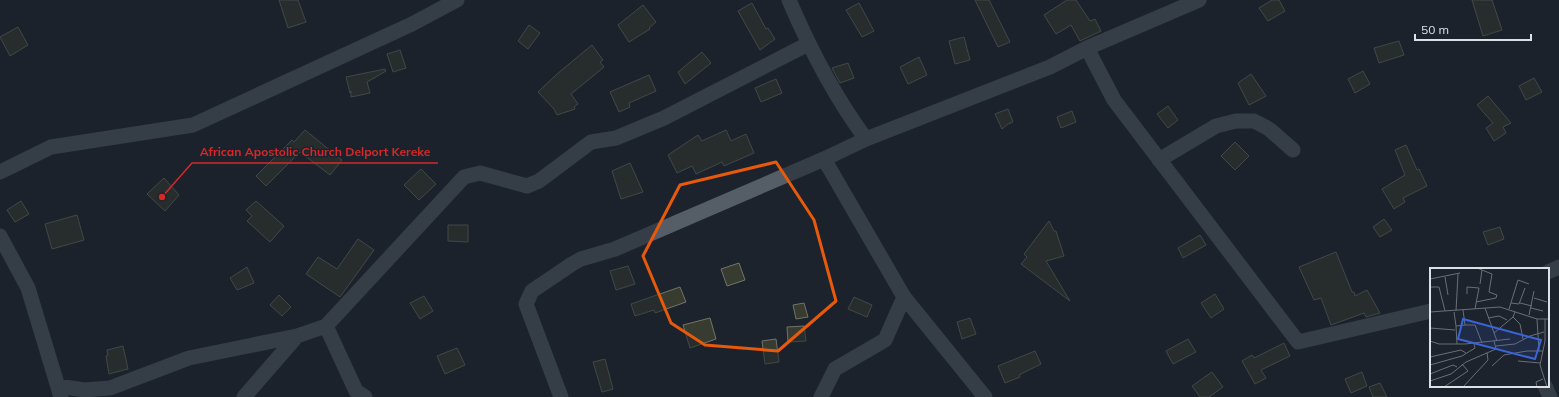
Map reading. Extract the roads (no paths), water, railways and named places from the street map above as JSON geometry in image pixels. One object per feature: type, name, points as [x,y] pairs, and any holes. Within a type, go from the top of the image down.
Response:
[{"type":"street","points":[[0,172],[51,147],[193,125],[412,24],[457,0]]},
{"type":"street","points":[[789,0],[808,44],[847,114],[866,139]]},
{"type":"street","points":[[561,397],[526,304],[532,290],[572,264],[581,259],[615,250],[824,159],[866,139],[1050,67],[1087,48],[1199,0]]},
{"type":"street","points":[[0,236],[28,288],[60,391],[110,388],[189,358],[296,336],[326,326],[464,177],[480,172],[527,186],[539,182],[591,142],[616,138],[664,118],[808,44]]},
{"type":"street","points":[[1087,48],[1114,100],[1298,342],[1430,311]]},
{"type":"street","points":[[1159,160],[1216,126],[1236,121],[1254,121],[1269,129],[1293,150]]},
{"type":"street","points":[[824,159],[904,296],[985,397]]},
{"type":"street","points":[[1549,272],[1559,267]]},
{"type":"street","points":[[821,397],[834,369],[885,340],[904,296]]},
{"type":"street","points":[[326,326],[356,391],[365,397]]},
{"type":"street","points":[[244,397],[296,336]]},
{"type":"street","points":[[1545,387],[1550,397]]},
{"type":"place","name":"African Apostolic Church Delport Kereke","points":[[162,197]]}]
